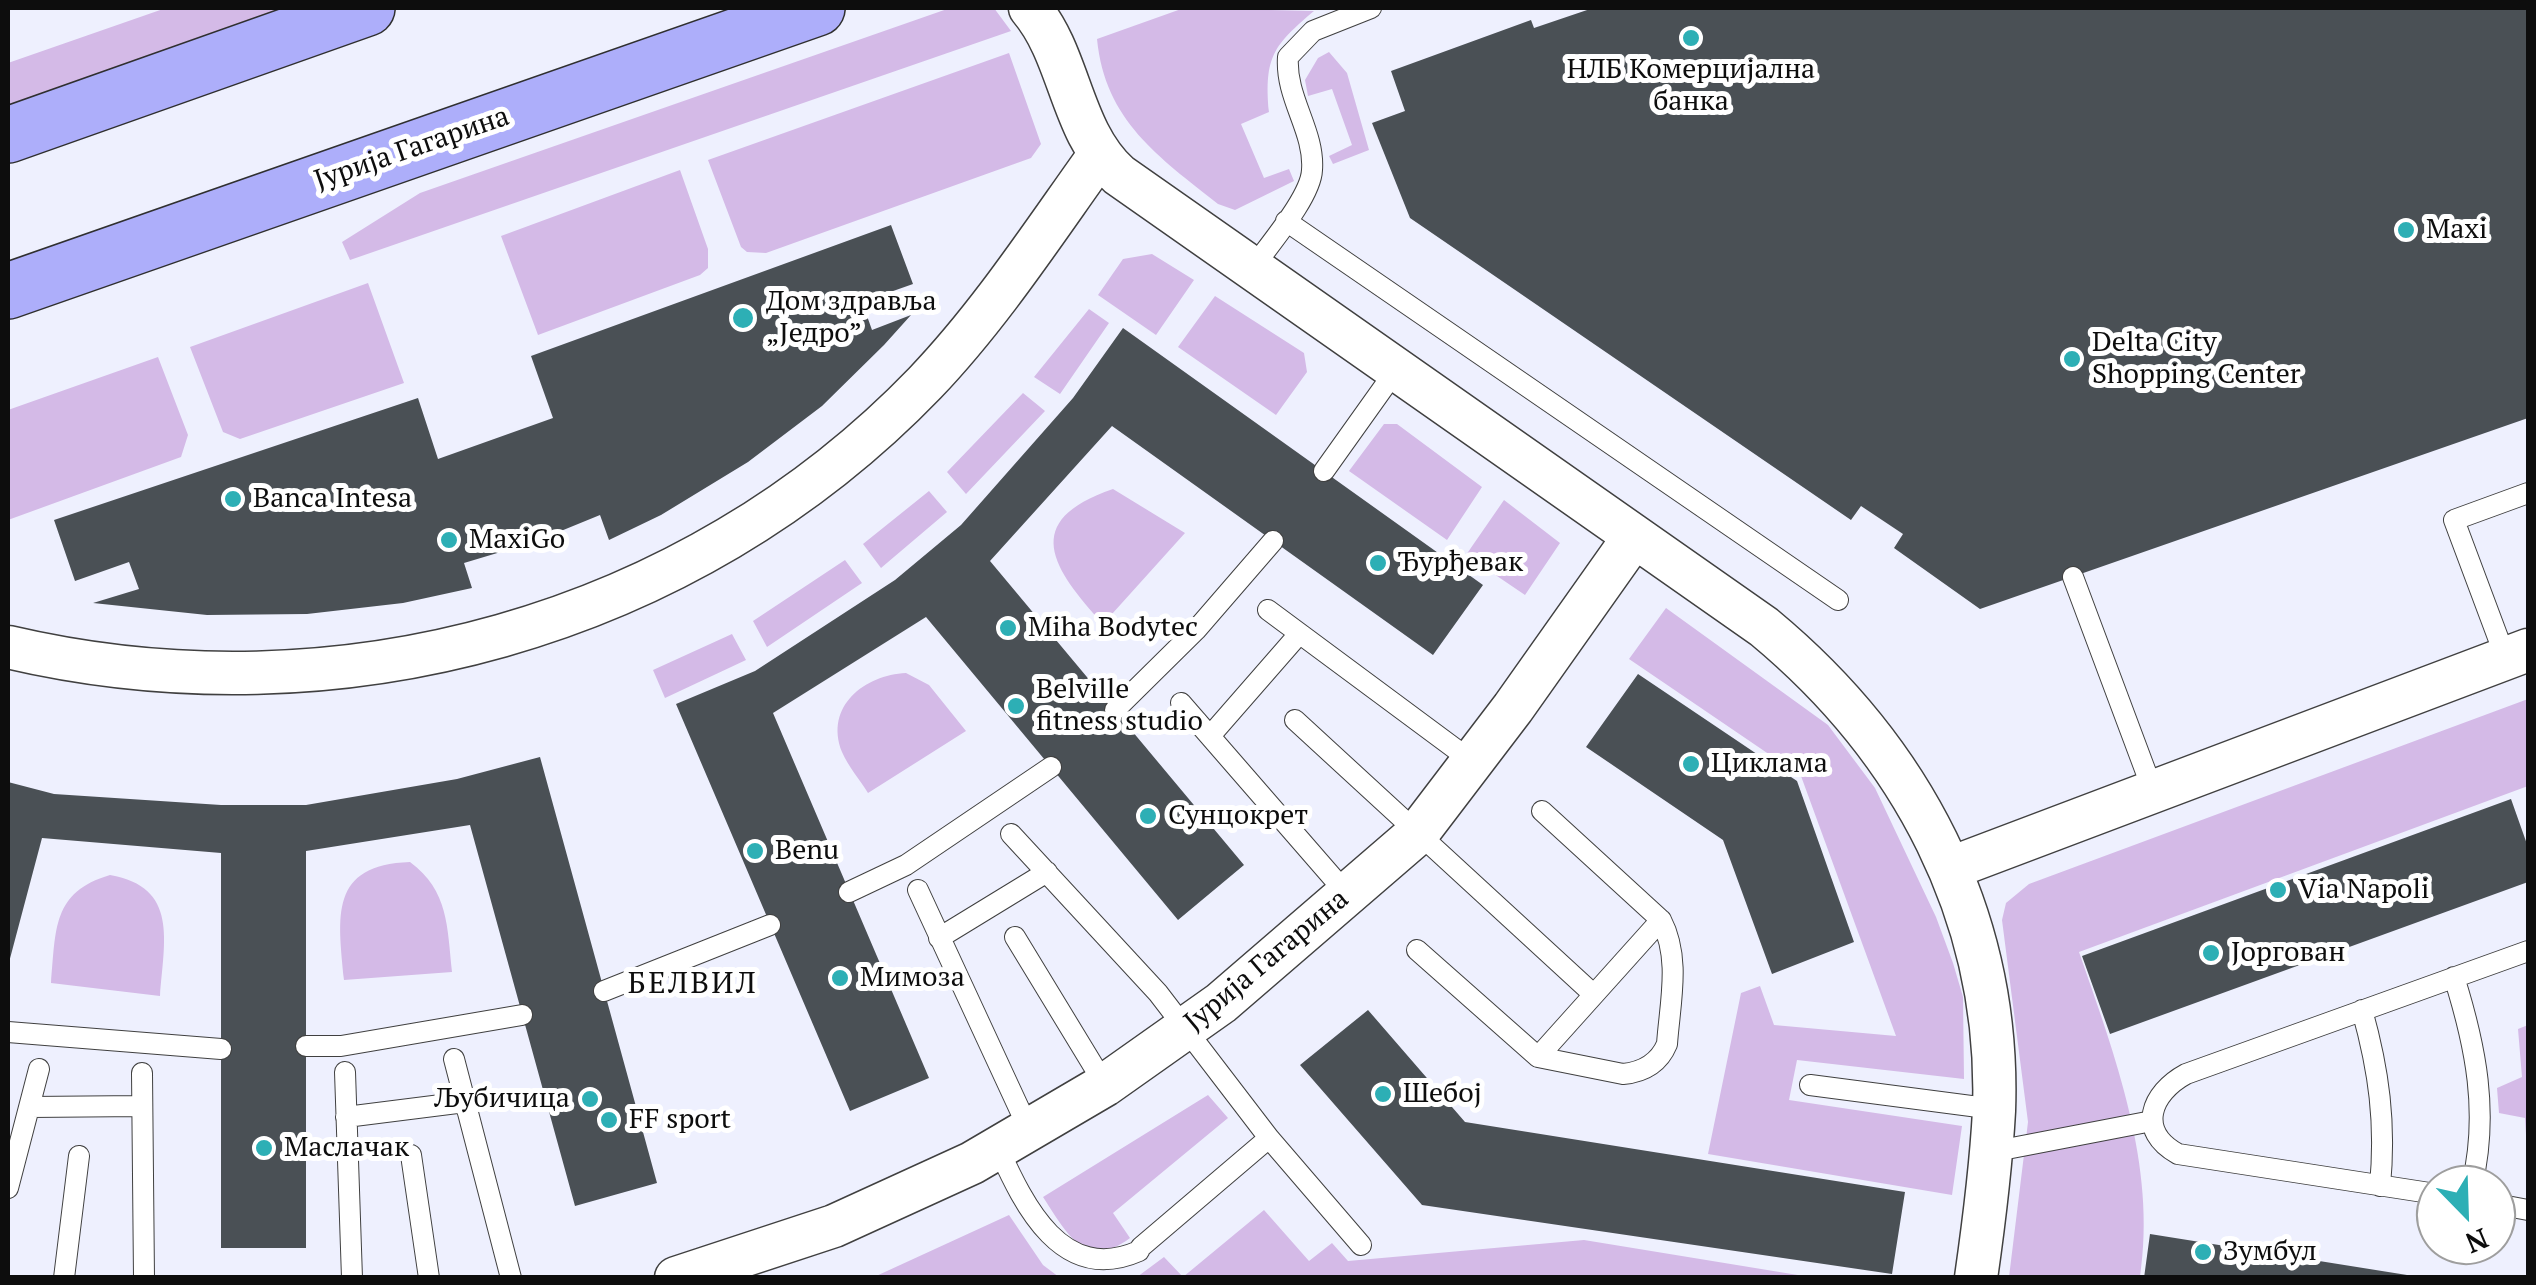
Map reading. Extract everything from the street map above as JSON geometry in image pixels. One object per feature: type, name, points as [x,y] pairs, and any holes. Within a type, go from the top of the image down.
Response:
[{"type":"main road","points":[[8,135],[366,8]]},
{"type":"main road","name":"Јурија Гагарина","points":[[8,291],[817,8]]},
{"type":"street","points":[[1040,14],[1100,154],[1119,175],[1764,627],[1828,683],[1904,778],[1951,868],[1984,990],[1994,1109],[1976,1278]]},
{"type":"street","points":[[8,647],[84,663],[183,674],[323,671],[456,650],[559,619],[626,592],[734,534],[800,491],[882,424],[972,329],[1100,154]]},
{"type":"street","name":"Јурија Гагарина","points":[[676,1278],[790,1261],[873,1210],[1015,1154],[1105,1085],[1186,1030],[1416,834],[1473,762],[1634,537]]},
{"type":"street","points":[[1951,868],[2517,654]]},
{"type":"lane","points":[[1252,269],[1286,220],[1312,172],[1288,89],[1288,57],[1313,31],[1370,8]]},
{"type":"lane","points":[[1286,220],[1838,600]]},
{"type":"lane","points":[[1324,471],[1396,370]]},
{"type":"lane","points":[[2517,654],[2454,520],[2528,493]]},
{"type":"lane","points":[[1114,710],[1196,630],[1273,541]]},
{"type":"lane","points":[[2073,577],[2153,792]]},
{"type":"lane","points":[[1268,610],[1473,762]]},
{"type":"lane","points":[[1210,736],[1299,634]]},
{"type":"lane","points":[[1181,703],[1347,894]]},
{"type":"lane","points":[[1295,720],[1592,993]]},
{"type":"lane","points":[[849,892],[906,865],[1051,768]]},
{"type":"lane","points":[[1416,950],[1514,1042],[1538,1058],[1624,1074],[1638,1073],[1662,1056],[1667,1044],[1673,960],[1661,920],[1542,811]]},
{"type":"lane","points":[[1011,834],[1138,970],[1269,1138],[1361,1245]]},
{"type":"lane","points":[[940,938],[1047,872]]},
{"type":"lane","points":[[918,890],[940,938],[1015,1154],[1050,1240],[1063,1258],[1089,1271],[1123,1264],[1269,1138]]},
{"type":"lane","points":[[1538,1058],[1661,920]]},
{"type":"lane","points":[[604,990],[770,925]]},
{"type":"lane","points":[[1015,937],[1105,1085]]},
{"type":"lane","points":[[2416,1191],[2178,1154],[2166,1148],[2152,1121],[2154,1102],[2166,1086],[2186,1074],[2528,951]]},
{"type":"lane","points":[[2454,977],[2472,1036],[2480,1090],[2481,1130],[2475,1165]]},
{"type":"lane","points":[[2362,1010],[2383,1102],[2386,1133],[2380,1186]]},
{"type":"lane","points":[[306,1046],[341,1046],[522,1015]]},
{"type":"lane","points":[[8,1032],[221,1049]]},
{"type":"lane","points":[[454,1059],[510,1278]]},
{"type":"lane","points":[[8,1188],[39,1069]]},
{"type":"lane","points":[[142,1072],[144,1278]]},
{"type":"lane","points":[[344,1072],[352,1278]]},
{"type":"lane","points":[[1810,1085],[1994,1109]]},
{"type":"lane","points":[[346,1117],[465,1102]]},
{"type":"lane","points":[[30,1106],[142,1106]]},
{"type":"lane","points":[[1991,1152],[2152,1121]]},
{"type":"lane","points":[[411,1155],[429,1278]]},
{"type":"lane","points":[[64,1278],[79,1156]]},
{"type":"shaded area","points":[[166,8],[285,8],[8,105],[8,63]]},
{"type":"shaded area","points":[[950,8],[994,8],[1011,31],[350,260],[342,242],[420,193]]},
{"type":"shaded area","points":[[1184,8],[1314,11],[1289,33],[1270,64],[1269,112],[1241,124],[1264,178],[1289,169],[1294,181],[1235,210],[1218,204],[1138,135],[1111,93],[1102,68],[1097,39]]},
{"type":"shaded area","points":[[1329,52],[1347,73],[1369,150],[1333,164],[1329,156],[1352,145],[1332,89],[1308,96],[1305,80],[1318,58]]},
{"type":"shaded area","points":[[1009,53],[1041,144],[1031,158],[766,253],[747,252],[741,247],[708,160]]},
{"type":"shaded area","points":[[680,170],[708,249],[708,268],[700,275],[538,335],[501,236]]},
{"type":"shaded area","points":[[1152,254],[1194,280],[1156,335],[1098,295],[1123,259]]},
{"type":"shaded area","points":[[368,283],[404,383],[240,439],[223,432],[190,347]]},
{"type":"shaded area","points":[[1215,296],[1304,353],[1307,372],[1276,415],[1178,347]]},
{"type":"shaded area","points":[[1089,309],[1109,323],[1060,394],[1034,377]]},
{"type":"shaded area","points":[[158,357],[188,435],[181,457],[8,520],[8,410]]},
{"type":"shaded area","points":[[1023,393],[1045,411],[966,494],[947,472]]},
{"type":"shaded area","points":[[1384,424],[1397,424],[1482,487],[1447,540],[1349,471]]},
{"type":"shaded area","points":[[1113,489],[1185,533],[1103,624],[1059,566],[1055,531],[1065,516],[1084,502]]},
{"type":"shaded area","points":[[929,491],[947,512],[881,568],[863,544]]},
{"type":"shaded area","points":[[1504,500],[1560,543],[1525,595],[1466,555]]},
{"type":"shaded area","points":[[845,560],[862,583],[767,647],[753,621]]},
{"type":"shaded area","points":[[1666,608],[1828,725],[1875,788],[1936,917],[1953,963],[1963,997],[1964,1079],[1797,1060],[1789,1100],[1962,1126],[1952,1195],[1708,1154],[1741,993],[1760,986],[1774,1025],[1896,1036],[1801,776],[1629,659]]},
{"type":"shaded area","points":[[732,634],[746,660],[665,698],[653,670]]},
{"type":"shaded area","points":[[906,673],[929,685],[966,731],[868,793],[842,752],[839,721],[844,707],[863,687]]},
{"type":"shaded area","points":[[2528,699],[2528,786],[2079,952],[2119,1071],[2138,1153],[2144,1235],[2140,1277],[2009,1277],[2028,1122],[2002,920],[2006,903],[2029,884]]},
{"type":"shaded area","points":[[410,862],[432,885],[444,911],[452,972],[344,980],[340,935],[344,898],[365,873],[384,865]]},
{"type":"shaded area","points":[[110,875],[132,881],[157,904],[164,937],[160,996],[51,983],[57,930],[67,902],[91,882]]},
{"type":"shaded area","points":[[2528,1025],[2528,1169],[2525,1118],[2499,1113],[2497,1088],[2522,1077],[2518,1029]]},
{"type":"shaded area","points":[[1208,1095],[1228,1118],[1113,1213],[1130,1238],[1101,1251],[1078,1243],[1043,1197]]},
{"type":"shaded area","points":[[1264,1210],[1309,1261],[1332,1243],[1348,1261],[1584,1240],[1810,1277],[1183,1277]]},
{"type":"shaded area","points":[[1009,1215],[1043,1265],[1059,1277],[874,1277]]},
{"type":"shaded area","points":[[1164,1257],[1183,1277],[1137,1277]]},
{"type":"building","name":"Delta City Shopping Center","points":[[1593,8],[2528,8],[2528,418],[1980,609],[1894,548],[1903,534],[1861,506],[1851,520],[1410,218],[1372,123],[1405,111],[1391,71],[1531,20],[1534,28]]},
{"type":"building","points":[[891,225],[913,284],[862,302],[872,330],[911,315],[822,406],[748,462],[661,515],[609,540],[600,515],[534,542],[464,563],[472,588],[403,603],[307,614],[207,615],[93,603],[139,589],[129,562],[75,581],[54,520],[418,398],[438,459],[553,418],[531,356]]},
{"type":"building","points":[[1123,328],[1483,585],[1433,655],[1112,426],[990,561],[1244,865],[1178,920],[926,617],[773,713],[929,1078],[850,1111],[676,704],[755,671],[895,580],[961,525],[1073,398]]},
{"type":"building","points":[[1638,674],[1797,781],[1854,942],[1772,974],[1723,840],[1586,747]]},
{"type":"building","points":[[540,757],[657,1183],[575,1206],[470,825],[306,851],[306,1248],[221,1248],[221,853],[42,838],[8,966],[8,782],[54,794],[221,805],[306,805],[457,779]]},
{"type":"building","points":[[2511,799],[2528,847],[2528,882],[2110,1034],[2082,956]]},
{"type":"building","points":[[1368,1010],[1465,1122],[1905,1192],[1892,1274],[1422,1205],[1300,1065]]},
{"type":"building","name":"Зумбул","points":[[2150,1234],[2407,1275],[2144,1278]]},
{"type":"place","name":"НЛБ Комерцијална банка","points":[[1691,38]]},
{"type":"place","name":"Maxi","points":[[2406,230]]},
{"type":"place","name":"Дом здравља „Једро”","points":[[743,318]]},
{"type":"place","name":"Delta City Shopping Center","points":[[2072,359]]},
{"type":"place","name":"Banca Intesa","points":[[233,499]]},
{"type":"place","name":"MaxiGo","points":[[449,540]]},
{"type":"place","name":"Ђурђевак","points":[[1378,563]]},
{"type":"place","name":"Miha Bodytec","points":[[1008,628]]},
{"type":"place","name":"Belville fitness studio","points":[[1016,706]]},
{"type":"place","name":"Циклама","points":[[1691,764]]},
{"type":"place","name":"Сунцокрет","points":[[1148,816]]},
{"type":"place","name":"Benu","points":[[755,851]]},
{"type":"place","name":"Via Napoli","points":[[2278,890]]},
{"type":"place","name":"Јоргован","points":[[2211,953]]},
{"type":"place","name":"Мимоза","points":[[840,978]]},
{"type":"place","name":"Шебој","points":[[1383,1094]]},
{"type":"place","name":"Љубичица","points":[[590,1099]]},
{"type":"place","name":"FF sport","points":[[609,1120]]},
{"type":"place","name":"Маслачак","points":[[264,1148]]},
{"type":"place","name":"Зумбул","points":[[2203,1252]]},
{"type":"district","name":"БЕЛВИЛ","points":[[693,984]]}]
